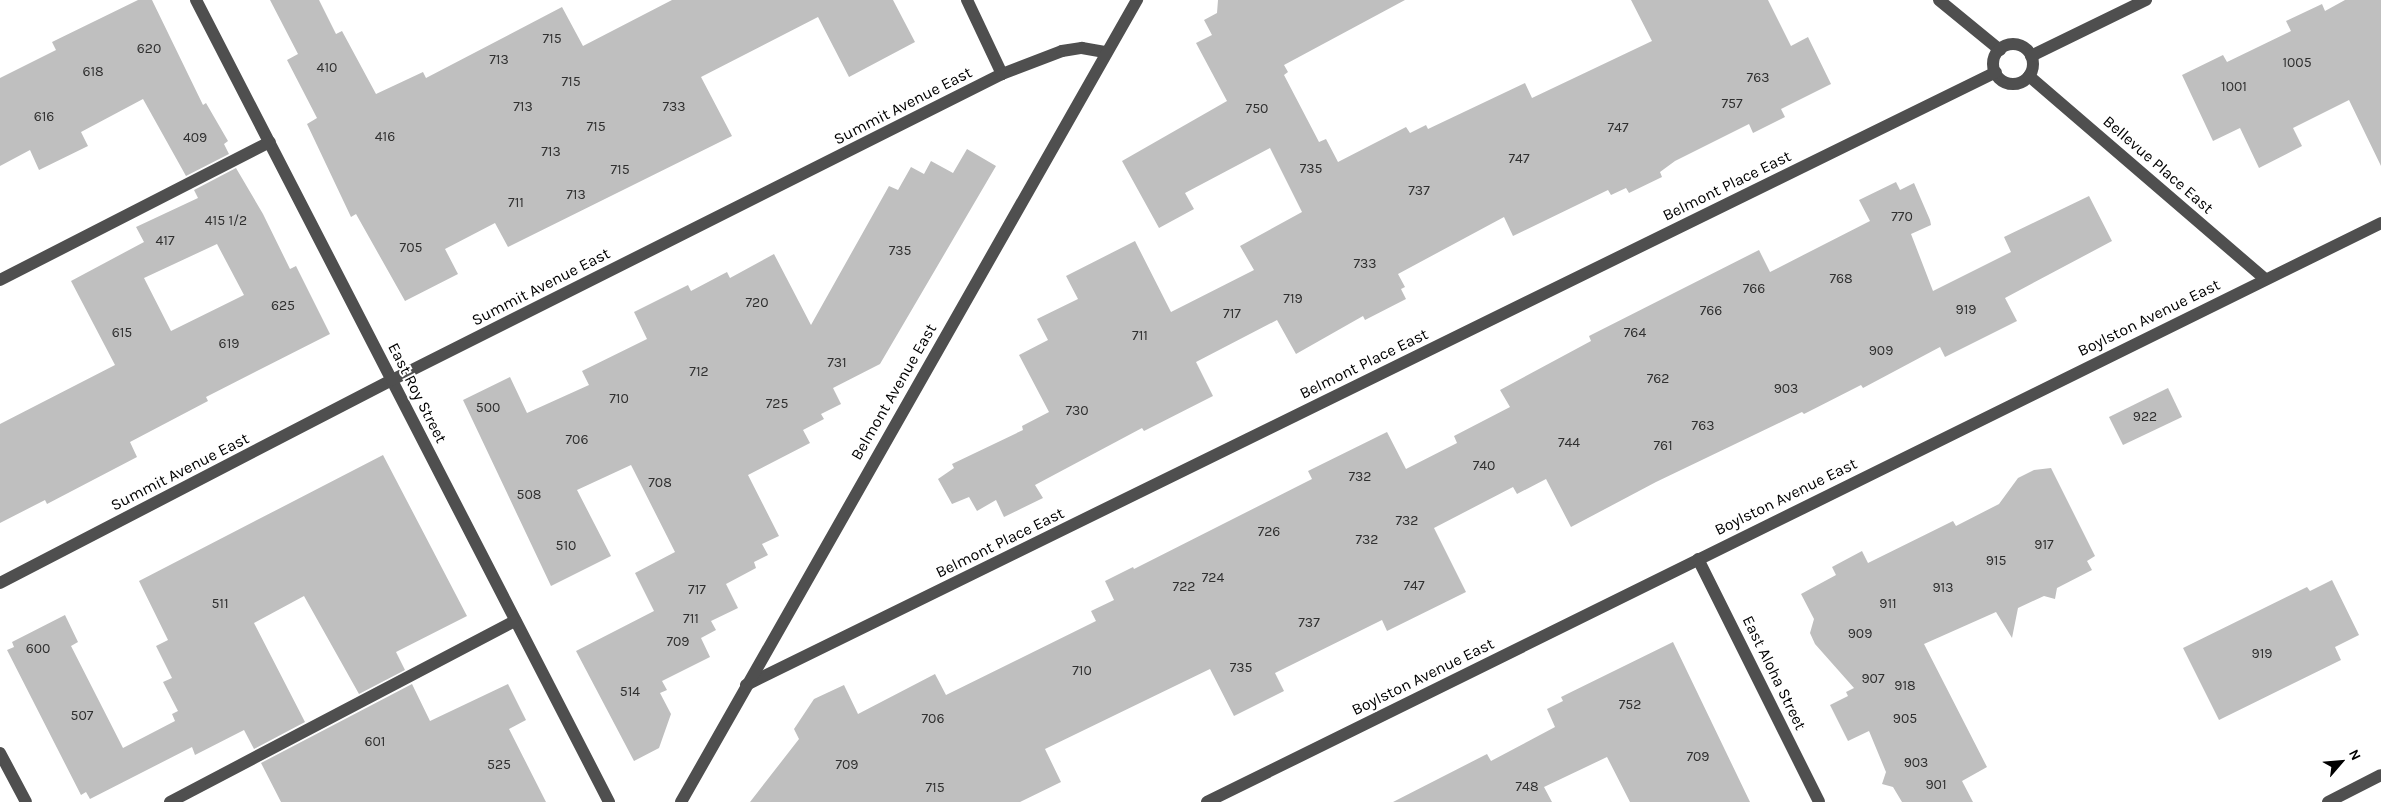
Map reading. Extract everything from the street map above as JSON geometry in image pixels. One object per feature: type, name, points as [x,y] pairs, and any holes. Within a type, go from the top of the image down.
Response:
[{"type":"street","name":"East Roy Street","points":[[196,0],[608,802]]},
{"type":"street","points":[[966,0],[1002,74]]},
{"type":"street","name":"Belmont Avenue East","points":[[680,802],[1105,52],[1137,0]]},
{"type":"street","points":[[1939,0],[2000,50]]},
{"type":"street","points":[[2031,56],[2146,0]]},
{"type":"street","points":[[2008,45],[2020,45],[2031,56],[2033,66],[2030,76],[2022,82],[2009,83],[1996,72],[1995,58],[2000,50],[2008,45]]},
{"type":"street","name":"Summit Avenue East","points":[[0,583],[392,380],[1002,74],[1036,58],[1062,51],[1082,48],[1105,52]]},
{"type":"street","name":"Belmont Place East","points":[[746,685],[1996,72]]},
{"type":"street","name":"Bellevue Place East","points":[[2030,76],[2265,278]]},
{"type":"street","points":[[0,280],[270,142]]},
{"type":"street","name":"Boylston Avenue East","points":[[1207,802],[2265,278],[2381,223]]},
{"type":"street","name":"East Aloha Street","points":[[1698,559],[1819,802]]},
{"type":"street","points":[[170,802],[515,621]]},
{"type":"street","points":[[0,753],[26,802]]},
{"type":"street","points":[[2328,802],[2381,775]]},
{"type":"building","points":[[138,0],[152,0],[203,105],[206,103],[228,141],[224,144],[229,154],[186,176],[143,99],[81,132],[88,146],[39,170],[30,150],[0,166],[0,78],[56,50],[52,42]]},
{"type":"building","points":[[270,0],[319,0],[336,34],[342,31],[376,94],[423,72],[426,78],[562,7],[583,46],[672,0],[893,0],[915,42],[849,77],[818,17],[701,77],[732,136],[508,247],[495,223],[445,249],[458,274],[405,301],[356,214],[351,217],[307,124],[317,118],[287,60],[298,54]]},
{"type":"building","points":[[1218,0],[1405,0],[1284,65],[1288,72],[1284,75],[1319,142],[1326,139],[1338,162],[1406,127],[1410,133],[1426,125],[1428,129],[1525,83],[1532,98],[1652,41],[1631,0],[1768,0],[1791,46],[1808,37],[1831,84],[1781,109],[1785,117],[1753,133],[1749,124],[1675,161],[1660,172],[1662,177],[1629,193],[1626,188],[1611,195],[1608,190],[1513,236],[1504,217],[1398,274],[1405,287],[1401,289],[1406,299],[1365,320],[1363,316],[1296,354],[1277,320],[1196,362],[1213,396],[1144,431],[1142,428],[1035,485],[1043,498],[1004,517],[996,500],[977,511],[969,497],[952,504],[938,479],[954,468],[952,464],[1023,430],[1022,426],[1049,412],[1019,355],[1048,340],[1037,319],[1078,299],[1066,276],[1135,241],[1171,312],[1254,270],[1240,246],[1302,212],[1270,148],[1185,193],[1194,209],[1159,228],[1122,161],[1227,101],[1196,43],[1212,35],[1204,20],[1217,13]]},
{"type":"building","points":[[2345,0],[2381,0],[2381,166],[2349,100],[2293,128],[2302,146],[2259,168],[2240,128],[2213,141],[2182,75],[2223,55],[2227,62],[2291,31],[2286,21],[2322,4],[2325,11]]},
{"type":"building","points":[[967,149],[996,166],[880,364],[833,388],[841,404],[821,414],[824,419],[803,430],[810,443],[748,475],[779,536],[762,544],[768,555],[754,562],[756,568],[726,584],[738,608],[711,621],[716,630],[701,638],[710,657],[662,681],[667,690],[660,693],[671,714],[659,748],[634,761],[576,651],[654,611],[635,573],[675,552],[631,465],[577,490],[611,556],[551,586],[463,400],[510,377],[527,413],[589,385],[582,371],[647,339],[634,312],[688,285],[691,291],[727,272],[730,278],[774,254],[811,325],[889,186],[898,190],[911,167],[924,174],[931,161],[953,173]]},
{"type":"building","points":[[236,168],[263,214],[290,269],[296,266],[330,334],[206,397],[208,401],[130,442],[137,457],[47,504],[45,500],[0,523],[0,424],[115,365],[71,281],[144,242],[136,227],[198,198],[194,190]],"holes":[[[217,244],[244,295],[171,331],[144,278]]]},
{"type":"building","points":[[1896,182],[1900,190],[1914,183],[1930,220],[1931,225],[1911,234],[1933,291],[2011,252],[2004,237],[2089,196],[2112,241],[2005,298],[2017,321],[1945,357],[1940,347],[1863,388],[1861,385],[1804,414],[1802,412],[1656,482],[1571,527],[1546,479],[1517,494],[1513,487],[1434,528],[1466,592],[1387,631],[1382,620],[1275,673],[1284,691],[1234,716],[1210,669],[1045,749],[1061,782],[1020,802],[750,802],[799,739],[794,729],[814,699],[844,685],[858,714],[935,674],[946,695],[1096,621],[1091,611],[1114,600],[1105,581],[1133,567],[1134,569],[1312,479],[1308,471],[1387,432],[1406,469],[1457,443],[1454,436],[1510,407],[1500,390],[1591,341],[1589,336],[1759,250],[1770,272],[1870,221],[1859,200]]},
{"type":"building","points":[[2168,388],[2182,417],[2123,445],[2109,417]]},
{"type":"building","points":[[383,455],[467,616],[396,652],[405,670],[359,694],[304,596],[254,623],[305,722],[254,749],[244,730],[195,755],[192,747],[90,799],[86,792],[81,795],[7,650],[14,647],[12,642],[65,615],[78,642],[71,646],[123,748],[175,721],[172,714],[178,711],[163,682],[172,678],[156,646],[168,640],[139,581]]},
{"type":"building","points":[[2051,468],[2095,556],[2087,561],[2092,570],[2057,588],[2055,599],[2044,596],[2018,608],[2012,638],[1996,612],[1924,644],[1987,767],[1962,781],[1973,802],[1902,802],[1893,787],[1882,784],[1886,772],[1869,731],[1848,741],[1830,705],[1848,696],[1846,692],[1854,688],[1815,644],[1810,633],[1814,619],[1801,594],[1836,575],[1832,567],[1862,551],[1868,563],[1953,521],[1956,526],[1999,504],[2018,478],[2034,470]]},
{"type":"building","points":[[2332,580],[2359,635],[2335,647],[2341,660],[2219,720],[2183,648],[2307,587],[2310,591]]},
{"type":"building","points":[[1673,642],[1750,802],[1630,802],[1607,757],[1544,787],[1552,802],[1393,802],[1487,754],[1491,761],[1555,727],[1547,709],[1563,701],[1561,697]]},
{"type":"building","points":[[412,684],[430,721],[508,684],[526,720],[509,729],[546,802],[281,802],[261,763]]}]
